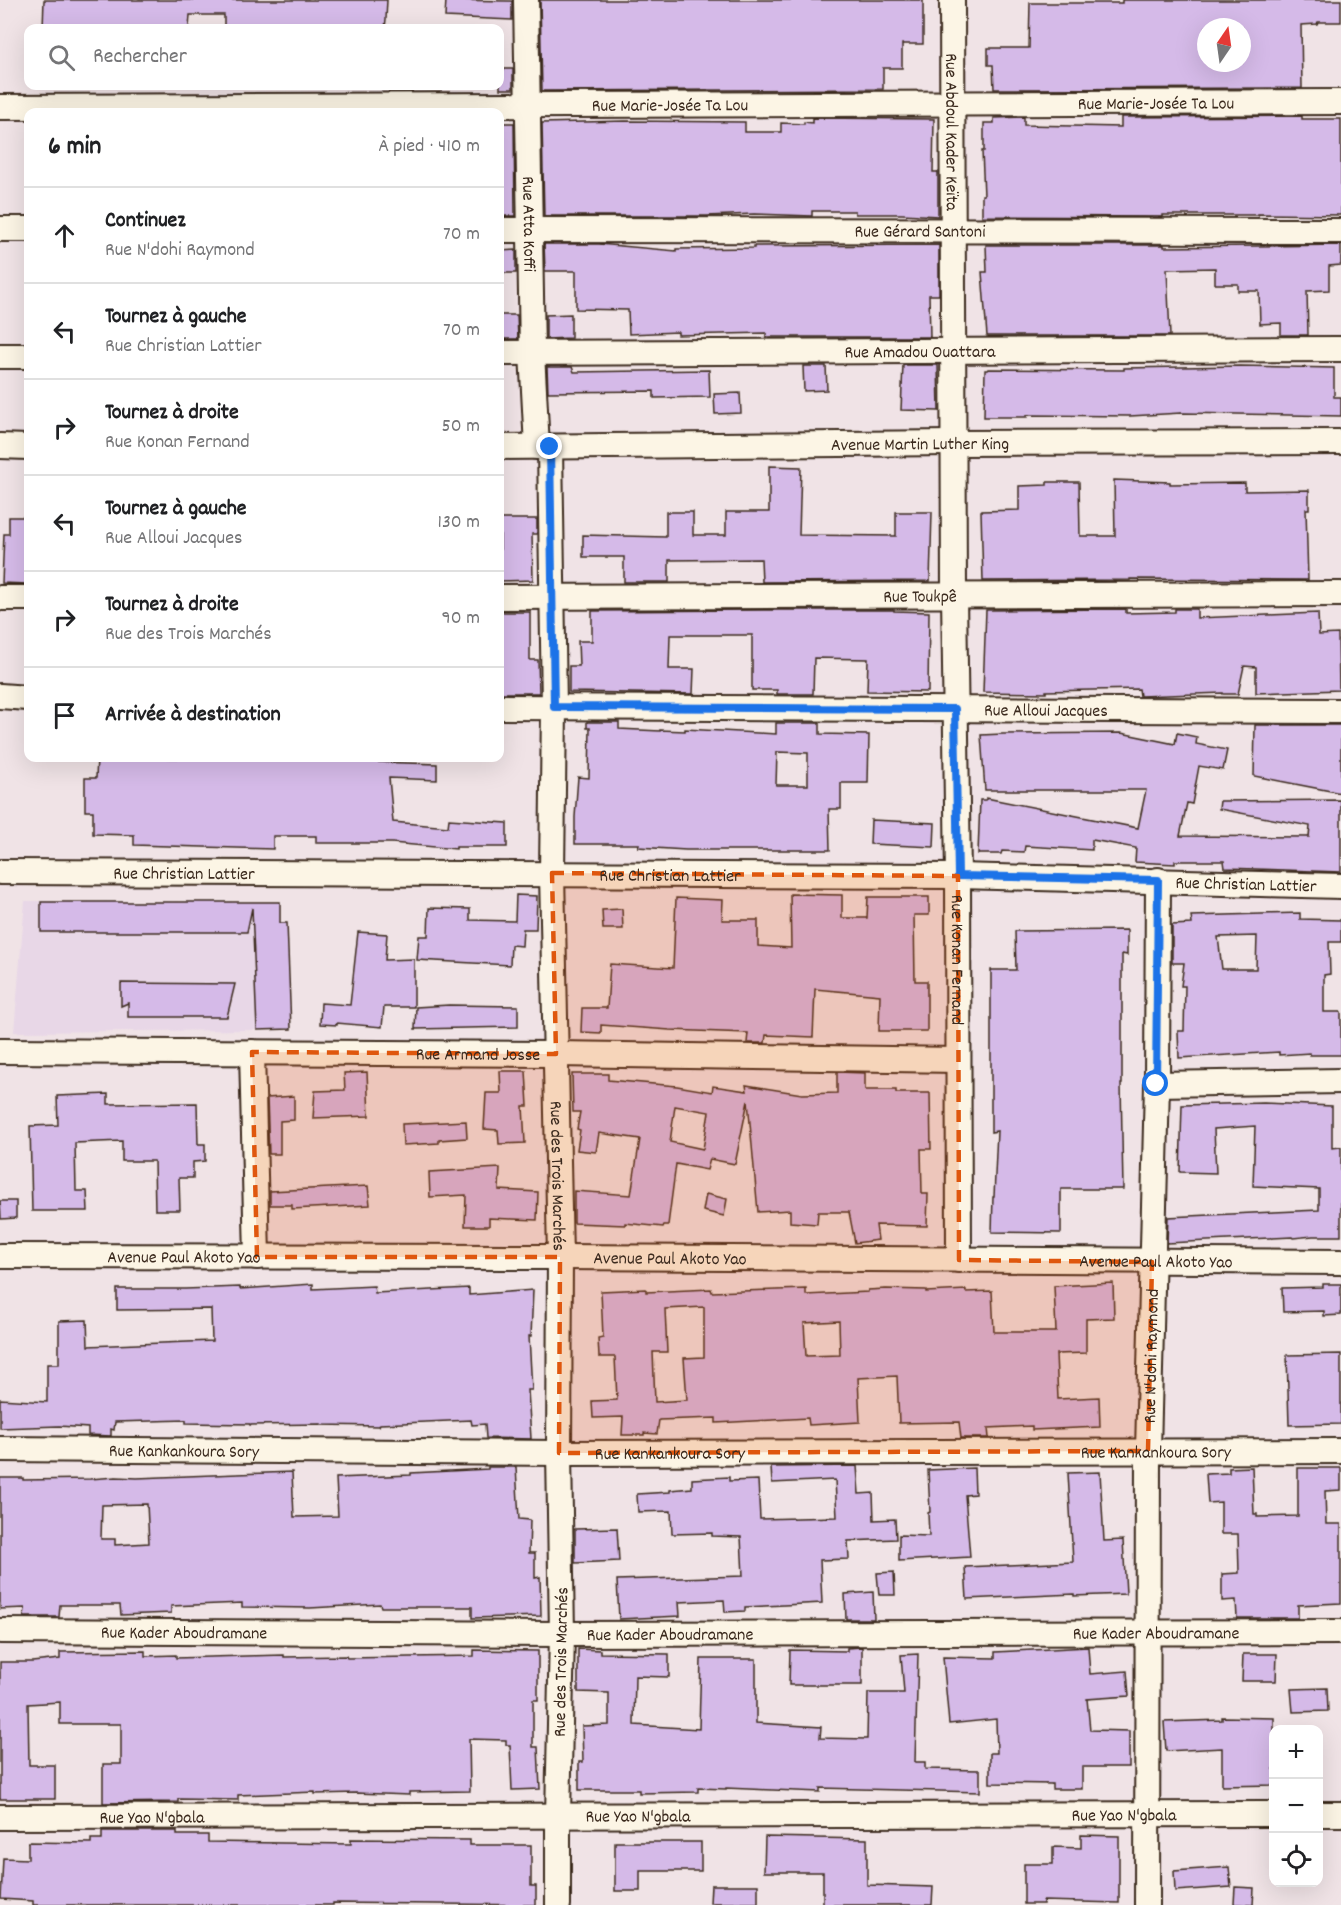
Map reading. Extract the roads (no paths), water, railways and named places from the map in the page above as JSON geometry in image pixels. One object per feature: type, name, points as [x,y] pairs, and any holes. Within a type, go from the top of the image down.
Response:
[{"type":"street","name":"Rue Atta Koffi","points":[[526,0],[532,353],[544,447]]},
{"type":"street","name":"Rue Abdoul Kader Keïta","points":[[952,0],[953,443]]},
{"type":"street","name":"Rue Marie-Josée Ta Lou","points":[[0,107],[1341,102]]},
{"type":"street","points":[[0,229],[24,229]]},
{"type":"street","name":"Rue Gérard Santoni","points":[[504,231],[1341,231]]},
{"type":"street","name":"Rue Amadou Ouattara","points":[[504,353],[1341,349]]},
{"type":"street","points":[[0,356],[24,356]]},
{"type":"street","name":"Avenue Martin Luther King","points":[[504,447],[1341,442]]},
{"type":"street","name":"Rue Konan Fernand","points":[[953,443],[958,876],[959,1260]]},
{"type":"street","points":[[0,446],[24,447]]},
{"type":"street","name":"Rue des Trois Marchés","points":[[544,447],[552,597],[554,707],[552,873],[560,1257],[559,1453],[562,1634],[558,1905]]},
{"type":"street","name":"Rue Toukpê","points":[[504,597],[1341,594]]},
{"type":"street","points":[[0,598],[24,598]]},
{"type":"street","points":[[0,696],[24,698]]},
{"type":"street","name":"Rue Alloui Jacques","points":[[504,707],[1341,711]]},
{"type":"street","name":"Rue Christian Lattier","points":[[0,872],[958,876],[1341,886]]},
{"type":"street","name":"Rue N'dohi Raymond","points":[[1147,1905],[1148,1451],[1158,880]]},
{"type":"street","name":"Rue Armand Josse","points":[[0,1051],[556,1054],[958,1060]]},
{"type":"street","points":[[252,1052],[256,1257]]},
{"type":"street","points":[[1156,1084],[1341,1081]]},
{"type":"street","name":"Avenue Paul Akoto Yao","points":[[0,1256],[1341,1262]]},
{"type":"street","name":"Rue Kankankoura Sory","points":[[0,1449],[559,1453],[1341,1450]]},
{"type":"street","name":"Rue Kader Aboudramane","points":[[0,1631],[562,1634],[1341,1632]]},
{"type":"street","name":"Rue Yao N'gbala","points":[[0,1817],[1269,1814]]},
{"type":"street","points":[[1323,1814],[1341,1814]]}]
